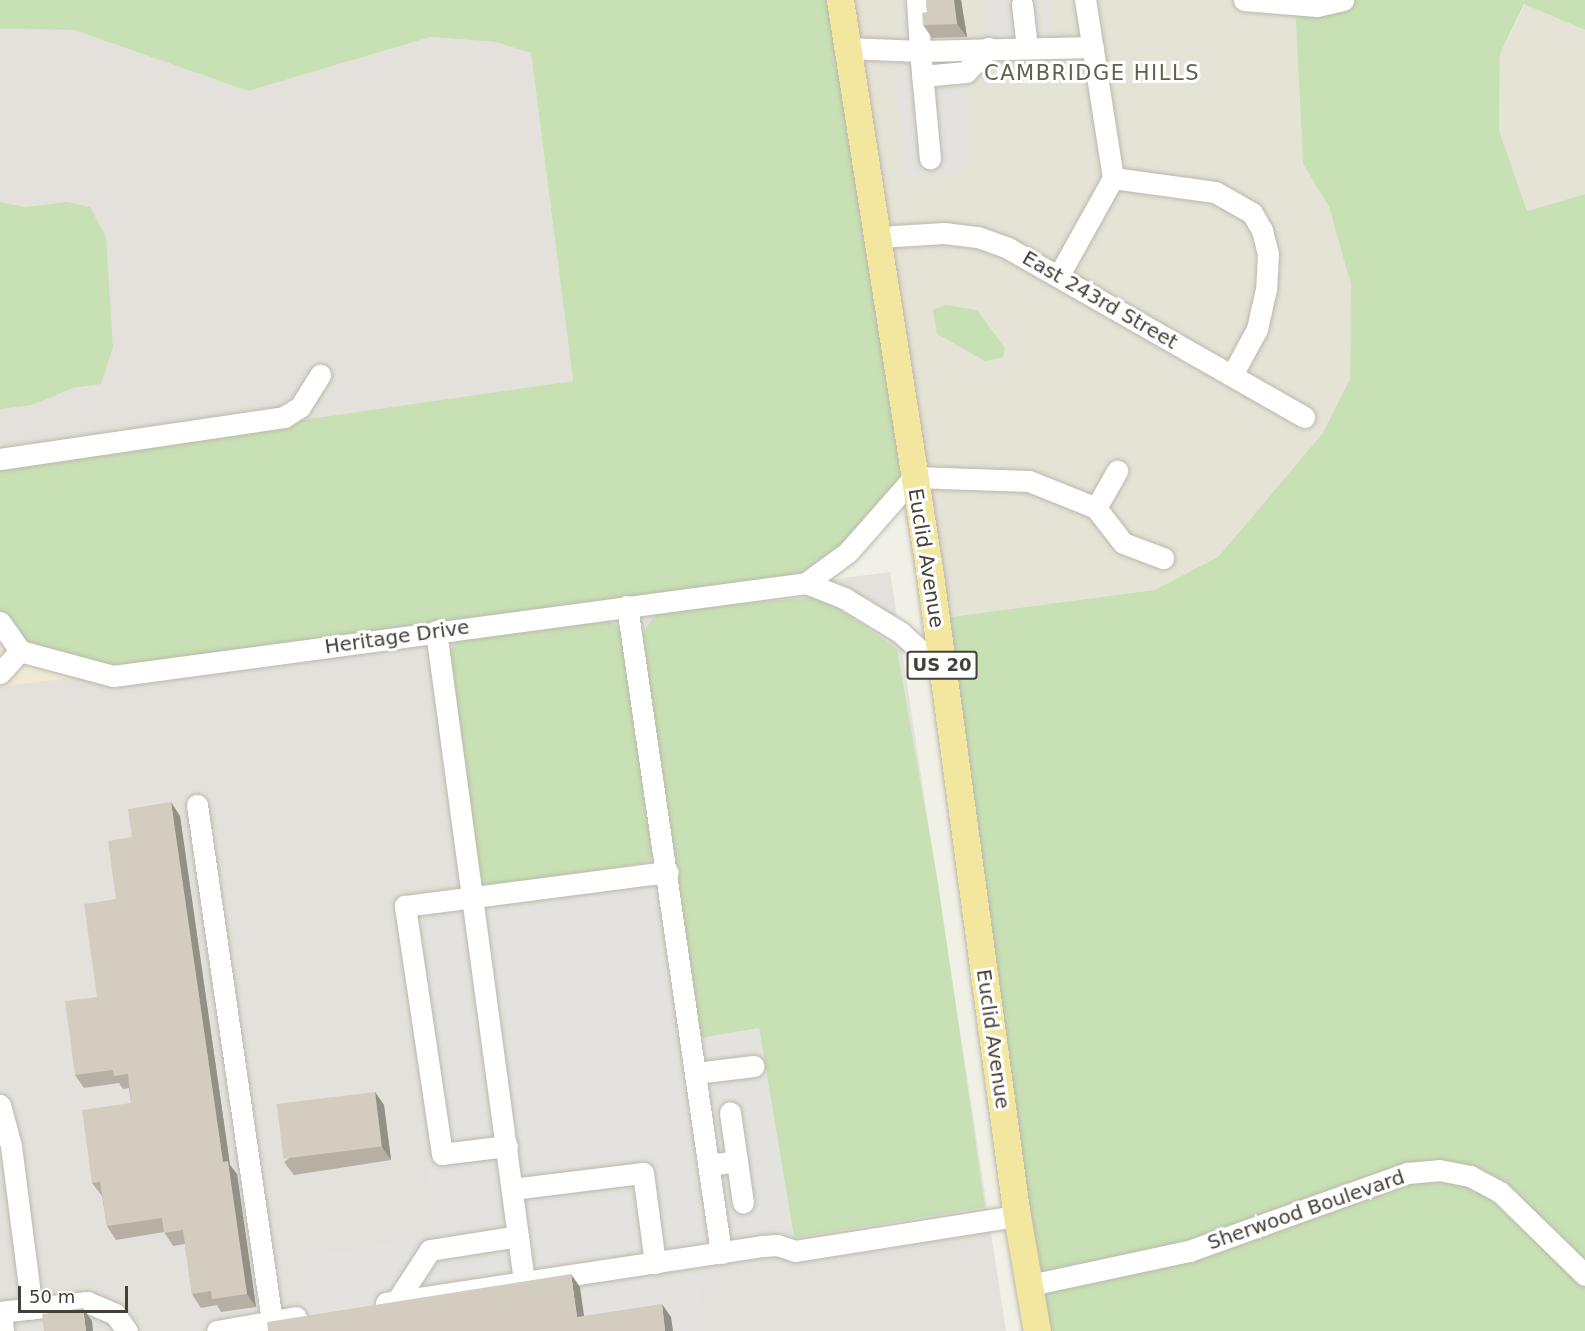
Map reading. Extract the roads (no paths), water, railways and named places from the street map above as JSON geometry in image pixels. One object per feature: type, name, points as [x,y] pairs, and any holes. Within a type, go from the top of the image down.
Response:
[{"type":"main road","name":"Euclid Avenue","points":[[840,0],[879,237],[943,671],[1017,1216],[1037,1331]]},
{"type":"street","points":[[917,0],[930,159]]},
{"type":"street","points":[[1059,275],[1113,178],[1085,0]]},
{"type":"street","points":[[1245,0],[1317,6],[1343,0]]},
{"type":"street","points":[[1022,4],[1027,48]]},
{"type":"street","points":[[848,48],[920,51],[1093,47]]},
{"type":"street","points":[[922,76],[966,72],[988,48]]},
{"type":"street","points":[[1113,178],[1215,192],[1252,213],[1262,230],[1268,254],[1266,289],[1257,328],[1232,375]]},
{"type":"street","name":"East 243rd Street","points":[[879,237],[944,233],[978,237],[1059,275],[1304,417]]},
{"type":"street","points":[[0,459],[284,417],[300,407],[320,375]]},
{"type":"street","points":[[1096,508],[1117,471]]},
{"type":"street","points":[[914,477],[1029,481],[1096,508],[1123,543],[1163,558]]},
{"type":"street","name":"Heritage Drive","points":[[20,651],[112,676],[806,583],[849,552],[914,477]]},
{"type":"street","name":"Heritage Drive","points":[[806,583],[844,598],[900,632],[943,671]]},
{"type":"street","points":[[627,606],[668,872],[721,1253]]},
{"type":"street","points":[[0,622],[20,651],[0,673]]},
{"type":"street","points":[[436,632],[524,1281]]},
{"type":"street","points":[[197,805],[272,1321]]},
{"type":"street","points":[[507,1146],[442,1154],[405,906],[473,900],[668,872]]},
{"type":"street","points":[[696,1073],[754,1066]]},
{"type":"street","points":[[0,1105],[11,1146],[32,1309]]},
{"type":"street","points":[[730,1113],[743,1203]]},
{"type":"street","points":[[709,1165],[737,1161]]},
{"type":"street","name":"Sherwood Boulevard","points":[[1030,1286],[1189,1251],[1407,1173],[1439,1170],[1470,1176],[1500,1191],[1585,1275]]},
{"type":"street","points":[[513,1189],[643,1173],[655,1263]]},
{"type":"street","points":[[362,1307],[777,1245],[795,1251],[1017,1216]]},
{"type":"street","points":[[396,1302],[430,1250],[518,1236]]},
{"type":"street","points":[[3,1331],[0,1312],[87,1302],[115,1314],[127,1331]]},
{"type":"street","points":[[217,1331],[317,1314]]},
{"type":"district","name":"CAMBRIDGE HILLS","points":[[1092,73]]}]
